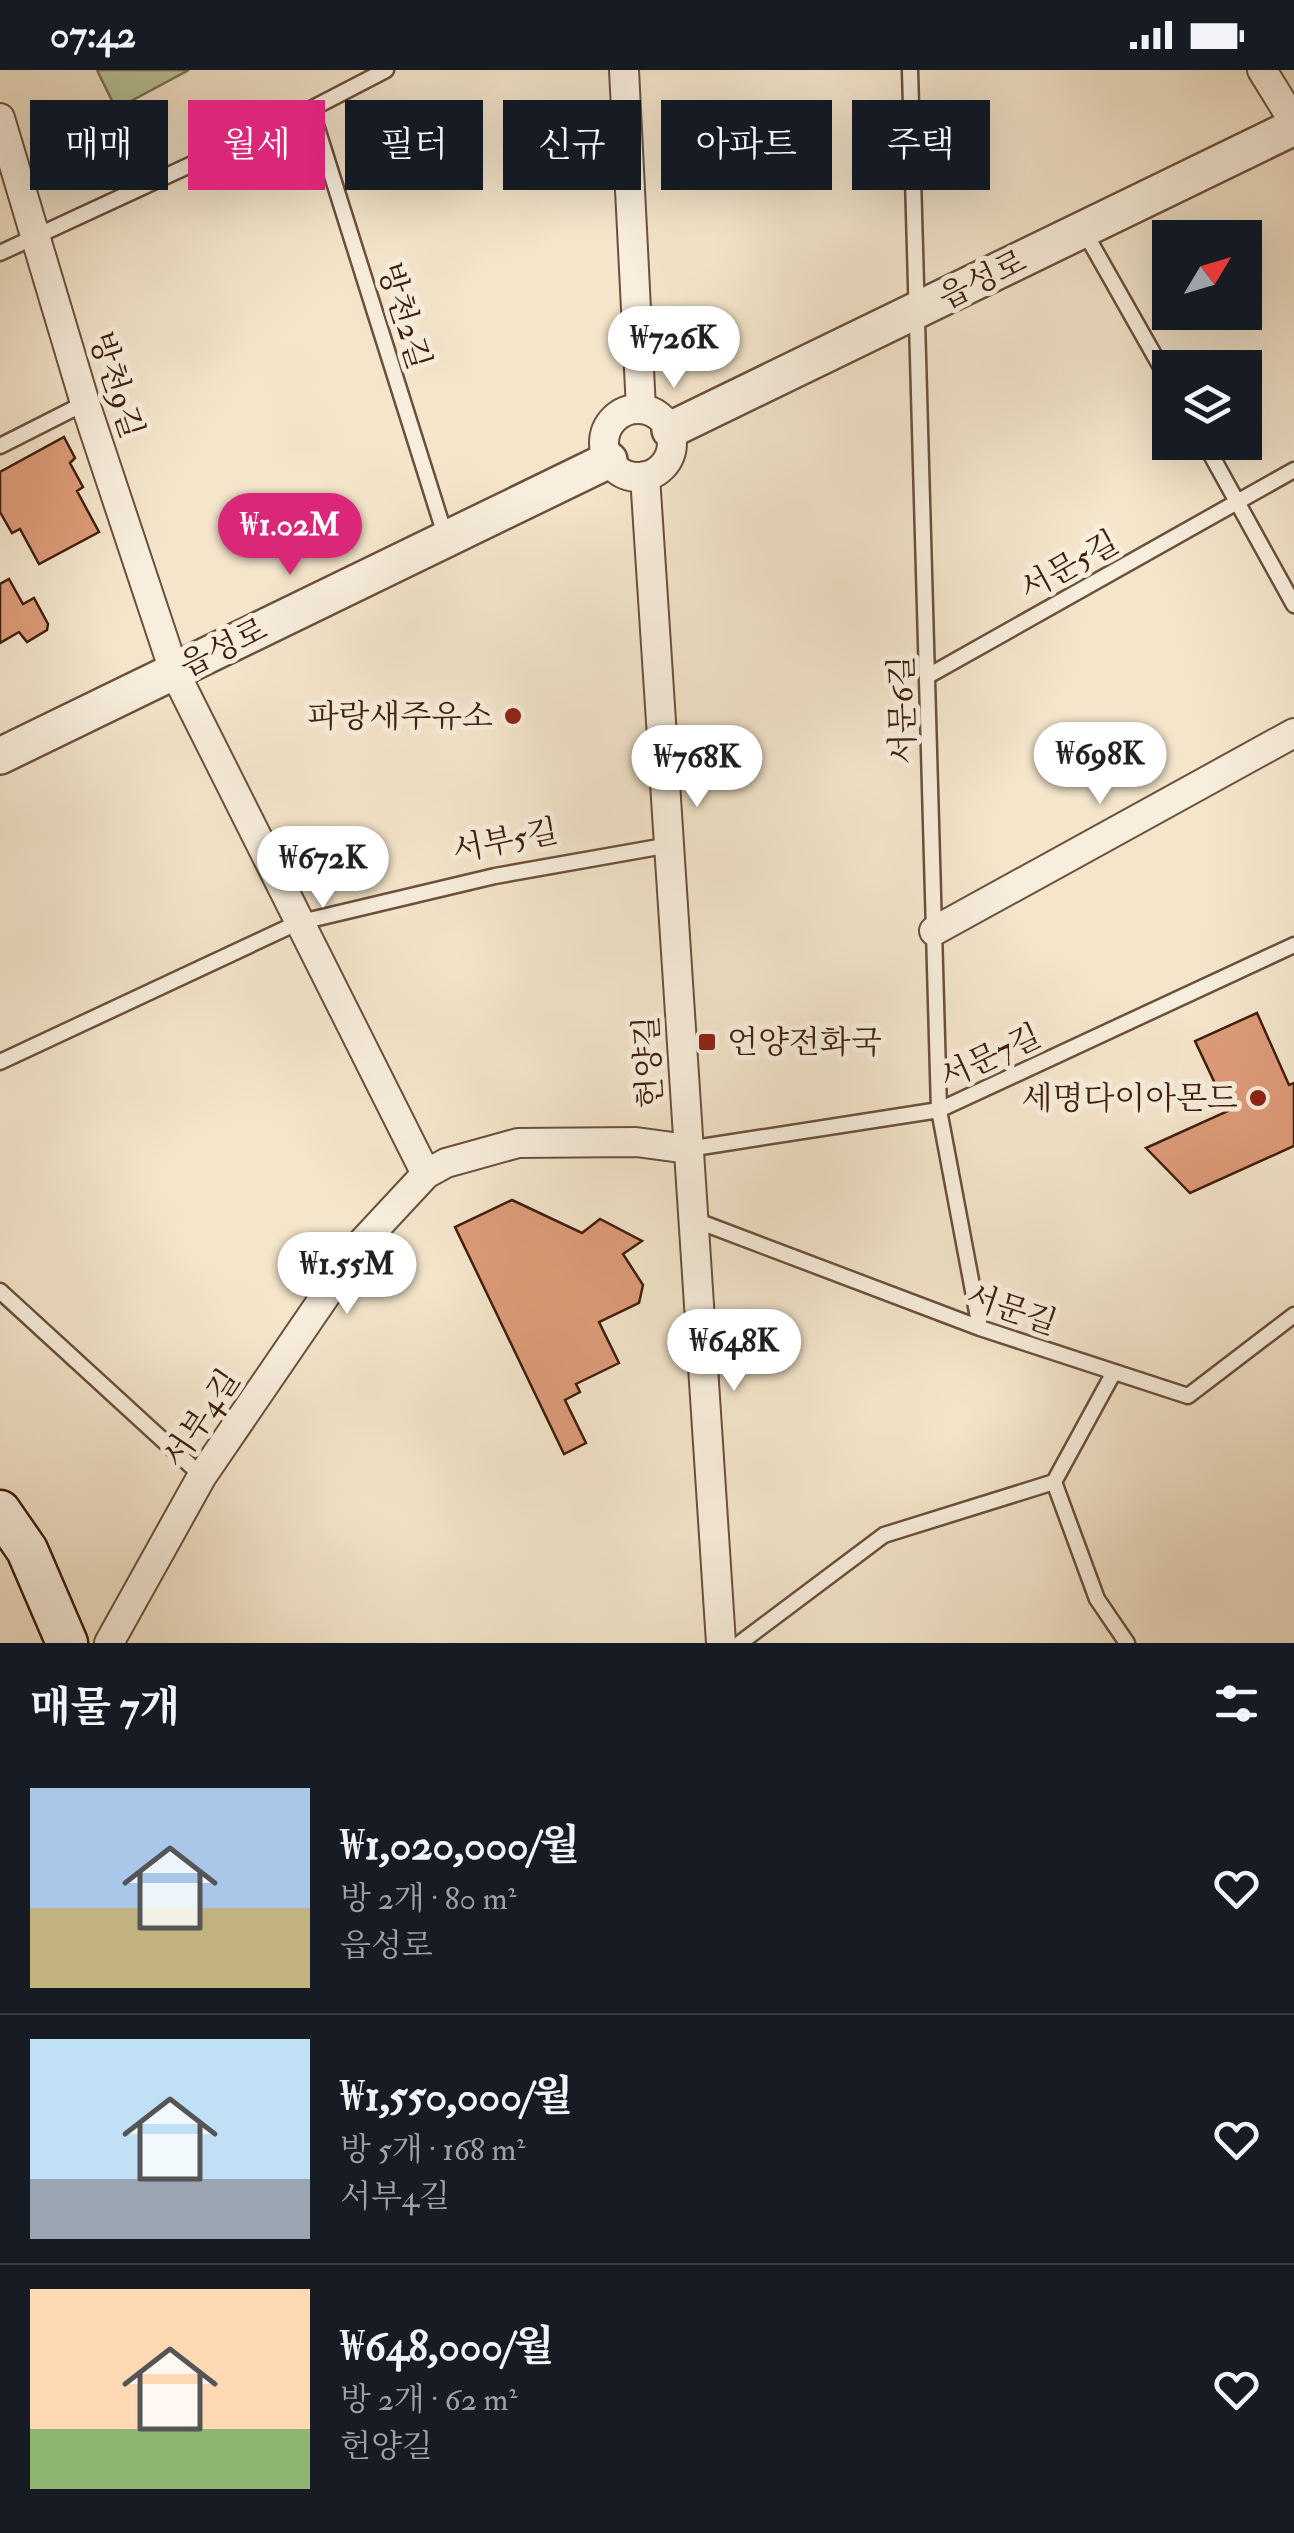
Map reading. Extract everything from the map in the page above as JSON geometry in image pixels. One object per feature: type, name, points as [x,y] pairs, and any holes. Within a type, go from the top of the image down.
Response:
[{"type":"main road","points":[[0,1511],[27,1550],[66,1643]]},
{"type":"street","points":[[624,70],[642,409]]},
{"type":"street","name":"읍성로","points":[[670,430],[1294,124],[1262,70]]},
{"type":"street","name":"방천9길","points":[[0,118],[84,403],[174,671]]},
{"type":"street","points":[[642,409],[657,414],[670,430],[670,456],[663,466],[646,476],[620,472],[609,460],[604,445],[609,424],[626,411],[642,409]]},
{"type":"street","name":"읍성로","points":[[0,756],[609,460]]},
{"type":"street","name":"헌양길","points":[[646,476],[720,1643]]},
{"type":"street","points":[[174,671],[426,1174]]},
{"type":"street","points":[[934,931],[1294,733]]},
{"type":"street","name":"서부4길","points":[[109,1643],[202,1476],[360,1245],[426,1174],[446,1163],[518,1143],[636,1142],[688,1148]]},
{"type":"lane","points":[[325,102],[386,70]]},
{"type":"lane","name":"서문6길","points":[[910,70],[920,309],[939,1110],[980,1328]]},
{"type":"lane","name":"방천2길","points":[[325,153],[447,539]]},
{"type":"lane","points":[[0,252],[188,166]]},
{"type":"lane","points":[[1083,230],[1152,351]]},
{"type":"lane","points":[[0,446],[84,403]]},
{"type":"lane","points":[[1214,460],[1294,605]]},
{"type":"lane","name":"서문5길","points":[[928,676],[1294,470]]},
{"type":"lane","name":"서부5길","points":[[0,1062],[297,923],[494,876],[670,844]]},
{"type":"lane","name":"서문7길","points":[[688,1148],[939,1110],[1294,945]]},
{"type":"lane","name":"서문길","points":[[695,1220],[980,1328],[1188,1396],[1294,1314]]},
{"type":"lane","points":[[0,1291],[202,1476]]},
{"type":"lane","points":[[740,1643],[884,1536],[1054,1482],[1114,1372]]},
{"type":"lane","points":[[1054,1482],[1097,1599],[1127,1643]]},
{"type":"green space","points":[[97,70],[189,70],[133,100],[112,100]]},
{"type":"building","points":[[64,437],[75,458],[70,463],[83,487],[77,491],[99,532],[39,564],[20,529],[12,533],[0,512],[0,472]]},
{"type":"building","points":[[9,579],[23,604],[34,598],[48,624],[47,630],[27,642],[19,632],[0,643],[0,584]]},
{"type":"building","name":"세명다이아몬드","points":[[1257,1013],[1289,1085],[1294,1083],[1294,1146],[1190,1193],[1146,1148],[1228,1111],[1195,1041]]},
{"type":"building","points":[[512,1200],[582,1233],[600,1219],[642,1241],[623,1254],[643,1285],[639,1303],[599,1322],[619,1363],[576,1384],[580,1392],[565,1400],[586,1443],[564,1454],[455,1227]]},
{"type":"place","name":"파랑새주유소","points":[[513,716]]},
{"type":"place","name":"언양전화국","points":[[707,1042]]},
{"type":"place","name":"세명다이아몬드","points":[[1258,1098]]}]
